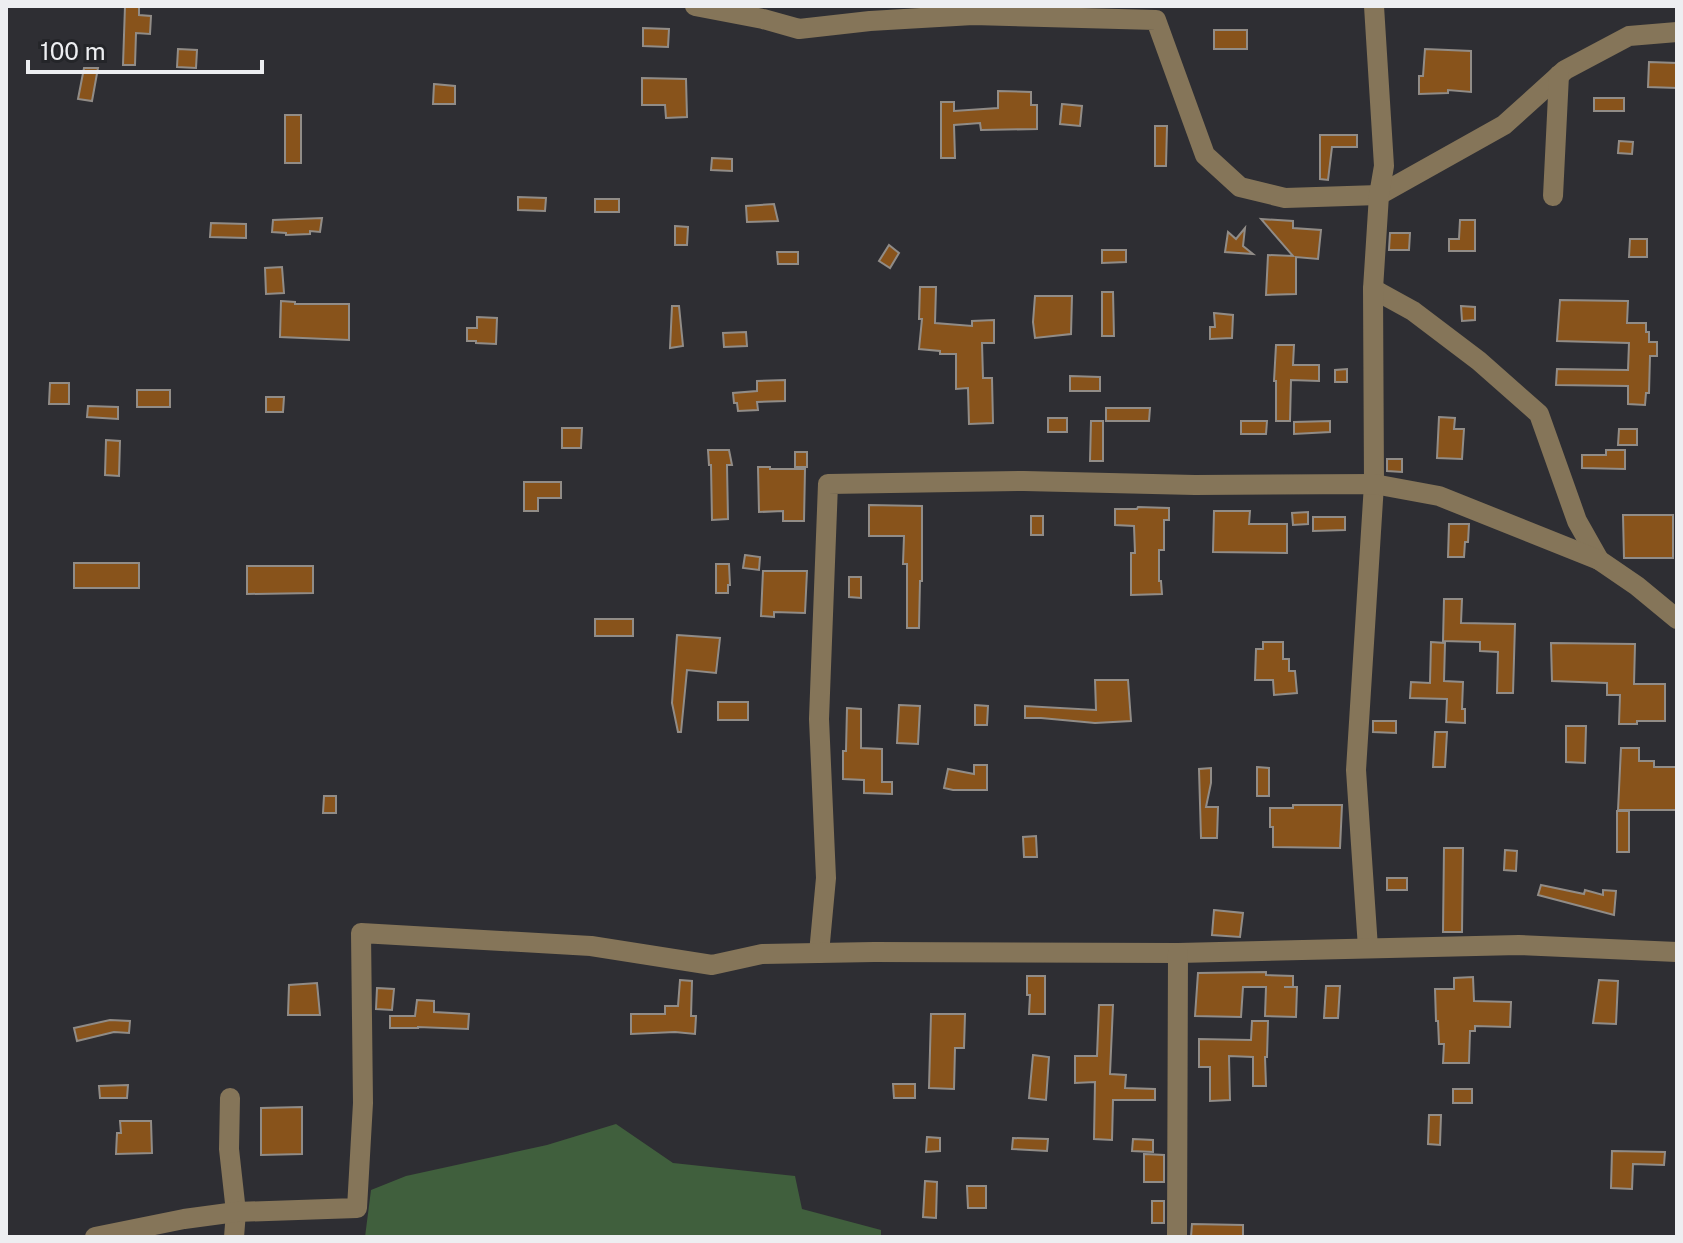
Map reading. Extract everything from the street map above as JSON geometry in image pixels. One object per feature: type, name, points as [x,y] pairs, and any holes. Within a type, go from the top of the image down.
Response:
[{"type":"street","points":[[695,6],[799,29],[973,15],[1156,20],[1205,155],[1240,187],[1285,198],[1379,195],[1504,125],[1565,70],[1629,36],[1677,32]]},
{"type":"street","points":[[1368,948],[1356,770],[1374,484],[1373,289],[1384,166],[1374,6]]},
{"type":"street","points":[[1553,196],[1559,75]]},
{"type":"street","points":[[1373,289],[1424,319],[1479,361],[1539,414],[1577,521],[1599,560]]},
{"type":"street","points":[[819,953],[826,878],[819,719],[828,484],[1024,481],[1195,485],[1374,484],[1439,496],[1599,560],[1677,619]]},
{"type":"street","points":[[95,1237],[236,1212],[357,1208],[363,1103],[361,933],[591,946],[712,965],[762,954],[819,953],[1178,953],[1519,945],[1677,952]]},
{"type":"street","points":[[1177,1237],[1178,953]]},
{"type":"street","points":[[230,1098],[229,1149],[236,1212],[234,1237]]},
{"type":"green space","points":[[616,1124],[673,1163],[795,1176],[802,1209],[881,1230],[881,1237],[365,1237],[371,1190],[406,1176],[547,1145]]},
{"type":"building","points":[[125,6],[139,6],[139,15],[151,16],[150,34],[136,33],[135,65],[123,65]]},
{"type":"building","points":[[643,28],[669,29],[668,47],[643,46]]},
{"type":"building","points":[[1214,30],[1247,30],[1247,49],[1214,49]]},
{"type":"building","points":[[178,49],[197,50],[196,68],[177,67]]},
{"type":"building","points":[[1425,49],[1471,51],[1471,92],[1448,90],[1448,93],[1419,94]]},
{"type":"building","points":[[1649,62],[1677,63],[1677,88],[1648,87]]},
{"type":"building","points":[[84,68],[98,68],[92,101],[78,99]]},
{"type":"building","points":[[642,78],[686,79],[687,117],[666,118],[665,105],[642,105]]},
{"type":"building","points":[[434,84],[455,86],[455,104],[433,104]]},
{"type":"building","points":[[998,91],[1031,92],[1031,105],[1037,105],[1037,129],[981,130],[980,123],[954,125],[955,158],[941,158],[941,102],[954,102],[954,111],[998,108]]},
{"type":"building","points":[[1594,98],[1624,98],[1624,111],[1594,111]]},
{"type":"building","points":[[1062,104],[1082,106],[1080,126],[1060,124]]},
{"type":"building","points":[[285,115],[301,115],[301,163],[285,163]]},
{"type":"building","points":[[1155,126],[1167,126],[1166,166],[1155,166]]},
{"type":"building","points":[[1320,135],[1357,135],[1357,147],[1332,147],[1328,180],[1320,179]]},
{"type":"building","points":[[1619,141],[1633,142],[1632,154],[1618,153]]},
{"type":"building","points":[[712,158],[732,159],[732,171],[711,170]]},
{"type":"building","points":[[518,197],[546,198],[545,211],[518,210]]},
{"type":"building","points":[[595,199],[619,199],[619,212],[595,212]]},
{"type":"building","points":[[774,204],[778,221],[747,222],[746,206]]},
{"type":"building","points":[[322,218],[320,232],[286,235],[272,232],[273,220]]},
{"type":"building","points":[[1261,219],[1293,221],[1293,228],[1321,230],[1318,259],[1296,257],[1296,294],[1266,295],[1268,255],[1293,256]]},
{"type":"building","points":[[1460,220],[1475,220],[1475,251],[1449,251],[1449,239],[1459,239]]},
{"type":"building","points":[[211,223],[246,224],[246,238],[210,237]]},
{"type":"building","points":[[675,226],[688,227],[687,245],[675,245]]},
{"type":"building","points":[[1245,228],[1243,246],[1253,254],[1225,252],[1228,232],[1236,239]]},
{"type":"building","points":[[1390,233],[1410,233],[1409,250],[1389,250]]},
{"type":"building","points":[[1630,239],[1647,239],[1647,257],[1629,257]]},
{"type":"building","points":[[889,245],[899,253],[890,268],[879,261]]},
{"type":"building","points":[[1102,250],[1126,250],[1126,262],[1102,263]]},
{"type":"building","points":[[777,252],[798,252],[798,264],[778,264]]},
{"type":"building","points":[[282,267],[284,293],[266,294],[265,268]]},
{"type":"building","points":[[920,287],[936,287],[935,323],[972,326],[972,321],[994,320],[994,343],[982,343],[983,378],[992,378],[993,423],[969,424],[968,388],[956,389],[956,354],[919,349],[922,319],[919,319]]},
{"type":"building","points":[[1102,292],[1113,292],[1114,336],[1102,336]]},
{"type":"building","points":[[1035,296],[1072,296],[1071,334],[1035,338]]},
{"type":"building","points":[[1560,300],[1628,301],[1627,323],[1646,323],[1649,342],[1657,342],[1657,356],[1650,356],[1649,393],[1646,393],[1645,405],[1628,404],[1628,386],[1556,385],[1557,369],[1628,370],[1629,343],[1557,341]]},
{"type":"building","points":[[281,301],[349,304],[349,340],[280,337]]},
{"type":"building","points":[[672,306],[679,306],[683,346],[670,348]]},
{"type":"building","points":[[1461,306],[1475,307],[1475,320],[1462,321]]},
{"type":"building","points":[[1214,313],[1233,315],[1232,338],[1210,339],[1210,327],[1215,327]]},
{"type":"building","points":[[477,317],[497,318],[496,344],[467,341],[467,328],[477,328]]},
{"type":"building","points":[[746,332],[747,346],[724,347],[723,333]]},
{"type":"building","points":[[1276,345],[1294,345],[1293,365],[1319,365],[1319,381],[1291,380],[1290,421],[1276,421]]},
{"type":"building","points":[[1347,369],[1347,382],[1335,382],[1335,370]]},
{"type":"building","points":[[1070,376],[1100,377],[1100,391],[1070,391]]},
{"type":"building","points":[[785,380],[785,401],[757,402],[758,410],[738,411],[733,393],[757,391],[757,381]]},
{"type":"building","points":[[50,383],[69,383],[69,404],[49,404]]},
{"type":"building","points":[[137,390],[170,390],[170,407],[137,407]]},
{"type":"building","points":[[266,397],[284,397],[283,412],[266,412]]},
{"type":"building","points":[[88,406],[118,407],[118,419],[87,417]]},
{"type":"building","points":[[1106,408],[1150,408],[1149,421],[1106,421]]},
{"type":"building","points":[[1439,417],[1455,418],[1454,429],[1464,429],[1462,459],[1437,458]]},
{"type":"building","points":[[1048,418],[1067,418],[1067,432],[1048,432]]},
{"type":"building","points":[[1091,421],[1103,421],[1103,461],[1090,461]]},
{"type":"building","points":[[1241,421],[1267,421],[1266,434],[1241,434]]},
{"type":"building","points":[[1330,421],[1330,432],[1294,434],[1294,422]]},
{"type":"building","points":[[562,428],[582,428],[581,448],[562,448]]},
{"type":"building","points":[[1619,429],[1637,429],[1637,445],[1618,445]]},
{"type":"building","points":[[106,440],[120,441],[119,476],[105,475]]},
{"type":"building","points":[[708,450],[729,450],[732,465],[727,465],[728,519],[712,520]]},
{"type":"building","points":[[1606,450],[1625,450],[1625,469],[1582,468],[1582,455],[1606,455]]},
{"type":"building","points":[[795,452],[807,452],[807,467],[795,467]]},
{"type":"building","points":[[1387,459],[1402,459],[1402,472],[1387,471]]},
{"type":"building","points":[[758,467],[805,469],[804,521],[783,521],[783,511],[759,512]]},
{"type":"building","points":[[524,482],[561,482],[561,498],[538,498],[538,511],[524,511]]},
{"type":"building","points":[[869,505],[922,506],[919,628],[907,628],[904,536],[869,536]]},
{"type":"building","points":[[1169,508],[1169,520],[1164,520],[1164,550],[1159,550],[1162,594],[1131,595],[1134,526],[1115,525],[1115,509]]},
{"type":"building","points":[[1214,511],[1250,511],[1249,524],[1287,524],[1287,553],[1213,552]]},
{"type":"building","points":[[1308,512],[1308,524],[1293,525],[1292,513]]},
{"type":"building","points":[[1623,515],[1673,515],[1673,558],[1624,558]]},
{"type":"building","points":[[1031,516],[1043,516],[1043,535],[1031,535]]},
{"type":"building","points":[[1313,517],[1345,517],[1345,530],[1313,531]]},
{"type":"building","points":[[1449,524],[1469,524],[1464,557],[1448,557]]},
{"type":"building","points":[[745,555],[760,557],[759,570],[743,568]]},
{"type":"building","points":[[74,563],[139,563],[139,588],[74,588]]},
{"type":"building","points":[[716,564],[729,564],[728,593],[716,593]]},
{"type":"building","points":[[247,566],[313,566],[313,593],[247,594]]},
{"type":"building","points":[[763,571],[807,571],[805,613],[774,612],[774,617],[761,616]]},
{"type":"building","points":[[849,577],[861,577],[861,598],[849,597]]},
{"type":"building","points":[[1444,599],[1462,599],[1461,623],[1515,624],[1513,693],[1497,693],[1498,652],[1480,651],[1480,642],[1443,641]]},
{"type":"building","points":[[595,619],[633,619],[633,636],[595,636]]},
{"type":"building","points":[[677,635],[720,638],[716,673],[687,670],[681,732],[678,732],[672,703]]},
{"type":"building","points":[[1263,642],[1283,642],[1283,659],[1289,659],[1289,671],[1295,671],[1297,693],[1274,695],[1273,680],[1255,680],[1256,649],[1263,649]]},
{"type":"building","points":[[1431,642],[1445,643],[1444,681],[1463,682],[1465,723],[1446,722],[1447,699],[1410,698],[1411,682],[1430,683]]},
{"type":"building","points":[[1551,643],[1635,644],[1634,684],[1665,684],[1665,721],[1619,724],[1620,695],[1607,695],[1607,683],[1552,681]]},
{"type":"building","points":[[1095,680],[1128,680],[1131,721],[1095,723],[1025,718],[1025,706],[1096,710]]},
{"type":"building","points":[[718,702],[748,702],[748,720],[718,720]]},
{"type":"building","points":[[899,705],[920,706],[918,744],[897,743]]},
{"type":"building","points":[[975,705],[988,706],[987,725],[975,725]]},
{"type":"building","points":[[847,708],[861,709],[861,748],[882,749],[882,782],[892,782],[892,794],[864,793],[864,780],[843,779]]},
{"type":"building","points":[[1373,721],[1396,721],[1396,733],[1373,732]]},
{"type":"building","points":[[1566,726],[1586,726],[1585,763],[1566,762]]},
{"type":"building","points":[[1435,732],[1447,732],[1445,767],[1433,767]]},
{"type":"building","points":[[1621,748],[1639,748],[1639,761],[1654,761],[1654,767],[1677,767],[1677,810],[1618,810]]},
{"type":"building","points":[[974,765],[987,765],[987,790],[944,788],[948,769],[974,774]]},
{"type":"building","points":[[1257,767],[1269,768],[1269,796],[1257,796]]},
{"type":"building","points":[[1211,768],[1206,807],[1218,807],[1217,838],[1201,838],[1199,769]]},
{"type":"building","points":[[324,796],[336,796],[336,813],[323,813]]},
{"type":"building","points":[[1293,805],[1342,805],[1340,848],[1273,847],[1270,808],[1293,808]]},
{"type":"building","points":[[1617,811],[1629,811],[1629,852],[1617,852]]},
{"type":"building","points":[[1036,836],[1037,857],[1024,857],[1023,837]]},
{"type":"building","points":[[1444,848],[1463,848],[1462,932],[1443,932]]},
{"type":"building","points":[[1505,850],[1517,851],[1516,871],[1504,870]]},
{"type":"building","points":[[1387,878],[1407,878],[1407,890],[1387,890]]},
{"type":"building","points":[[1541,885],[1584,894],[1585,890],[1603,895],[1603,890],[1616,891],[1614,915],[1538,895]]},
{"type":"building","points":[[1214,910],[1243,913],[1240,937],[1212,935]]},
{"type":"building","points":[[1266,972],[1266,975],[1293,976],[1293,987],[1297,987],[1296,1017],[1265,1016],[1266,987],[1243,987],[1241,1017],[1195,1016],[1198,973]]},
{"type":"building","points":[[1027,976],[1045,976],[1045,1014],[1029,1014]]},
{"type":"building","points":[[1473,977],[1474,1001],[1511,1002],[1510,1027],[1475,1026],[1475,1031],[1470,1031],[1469,1063],[1443,1063],[1444,1044],[1439,1044],[1435,989],[1454,989],[1454,978]]},
{"type":"building","points":[[680,980],[692,981],[691,1016],[696,1016],[695,1034],[631,1034],[631,1014],[665,1014],[665,1006],[678,1006]]},
{"type":"building","points":[[1599,980],[1618,981],[1616,1024],[1593,1023]]},
{"type":"building","points":[[317,983],[320,1015],[288,1015],[289,985]]},
{"type":"building","points":[[1326,986],[1340,986],[1338,1018],[1324,1018]]},
{"type":"building","points":[[377,988],[394,989],[392,1010],[376,1009]]},
{"type":"building","points":[[417,1000],[434,1001],[434,1012],[469,1014],[468,1029],[390,1028],[390,1016],[415,1016]]},
{"type":"building","points":[[1099,1005],[1113,1005],[1110,1074],[1126,1075],[1125,1088],[1155,1089],[1155,1100],[1113,1100],[1112,1140],[1094,1139],[1095,1082],[1075,1083],[1075,1056],[1097,1056]]},
{"type":"building","points":[[931,1014],[965,1014],[964,1048],[955,1048],[954,1089],[929,1088]]},
{"type":"building","points":[[110,1020],[130,1021],[129,1033],[114,1032],[77,1041],[74,1028]]},
{"type":"building","points":[[1252,1021],[1268,1021],[1266,1086],[1253,1086],[1253,1057],[1229,1056],[1230,1100],[1210,1101],[1210,1067],[1199,1067],[1199,1039],[1251,1040]]},
{"type":"building","points":[[1033,1055],[1049,1057],[1046,1100],[1029,1098]]},
{"type":"building","points":[[893,1084],[915,1084],[915,1098],[894,1098]]},
{"type":"building","points":[[128,1085],[127,1098],[100,1098],[99,1086]]},
{"type":"building","points":[[1453,1089],[1472,1089],[1472,1103],[1453,1103]]},
{"type":"building","points":[[302,1107],[302,1154],[261,1155],[261,1108]]},
{"type":"building","points":[[1429,1115],[1441,1115],[1440,1145],[1428,1144]]},
{"type":"building","points":[[120,1121],[151,1121],[152,1153],[116,1154],[117,1133],[121,1133]]},
{"type":"building","points":[[927,1137],[940,1138],[940,1151],[926,1152]]},
{"type":"building","points":[[1013,1138],[1048,1139],[1047,1151],[1012,1149]]},
{"type":"building","points":[[1133,1139],[1153,1140],[1153,1152],[1132,1151]]},
{"type":"building","points":[[1612,1151],[1665,1152],[1664,1165],[1633,1164],[1632,1189],[1611,1188]]},
{"type":"building","points":[[1144,1154],[1164,1155],[1164,1182],[1144,1182]]},
{"type":"building","points":[[925,1181],[937,1182],[936,1218],[923,1217]]},
{"type":"building","points":[[967,1186],[986,1186],[986,1208],[968,1208]]},
{"type":"building","points":[[1152,1201],[1164,1201],[1164,1223],[1152,1223]]},
{"type":"building","points":[[1192,1224],[1243,1225],[1243,1237],[1191,1237]]}]
